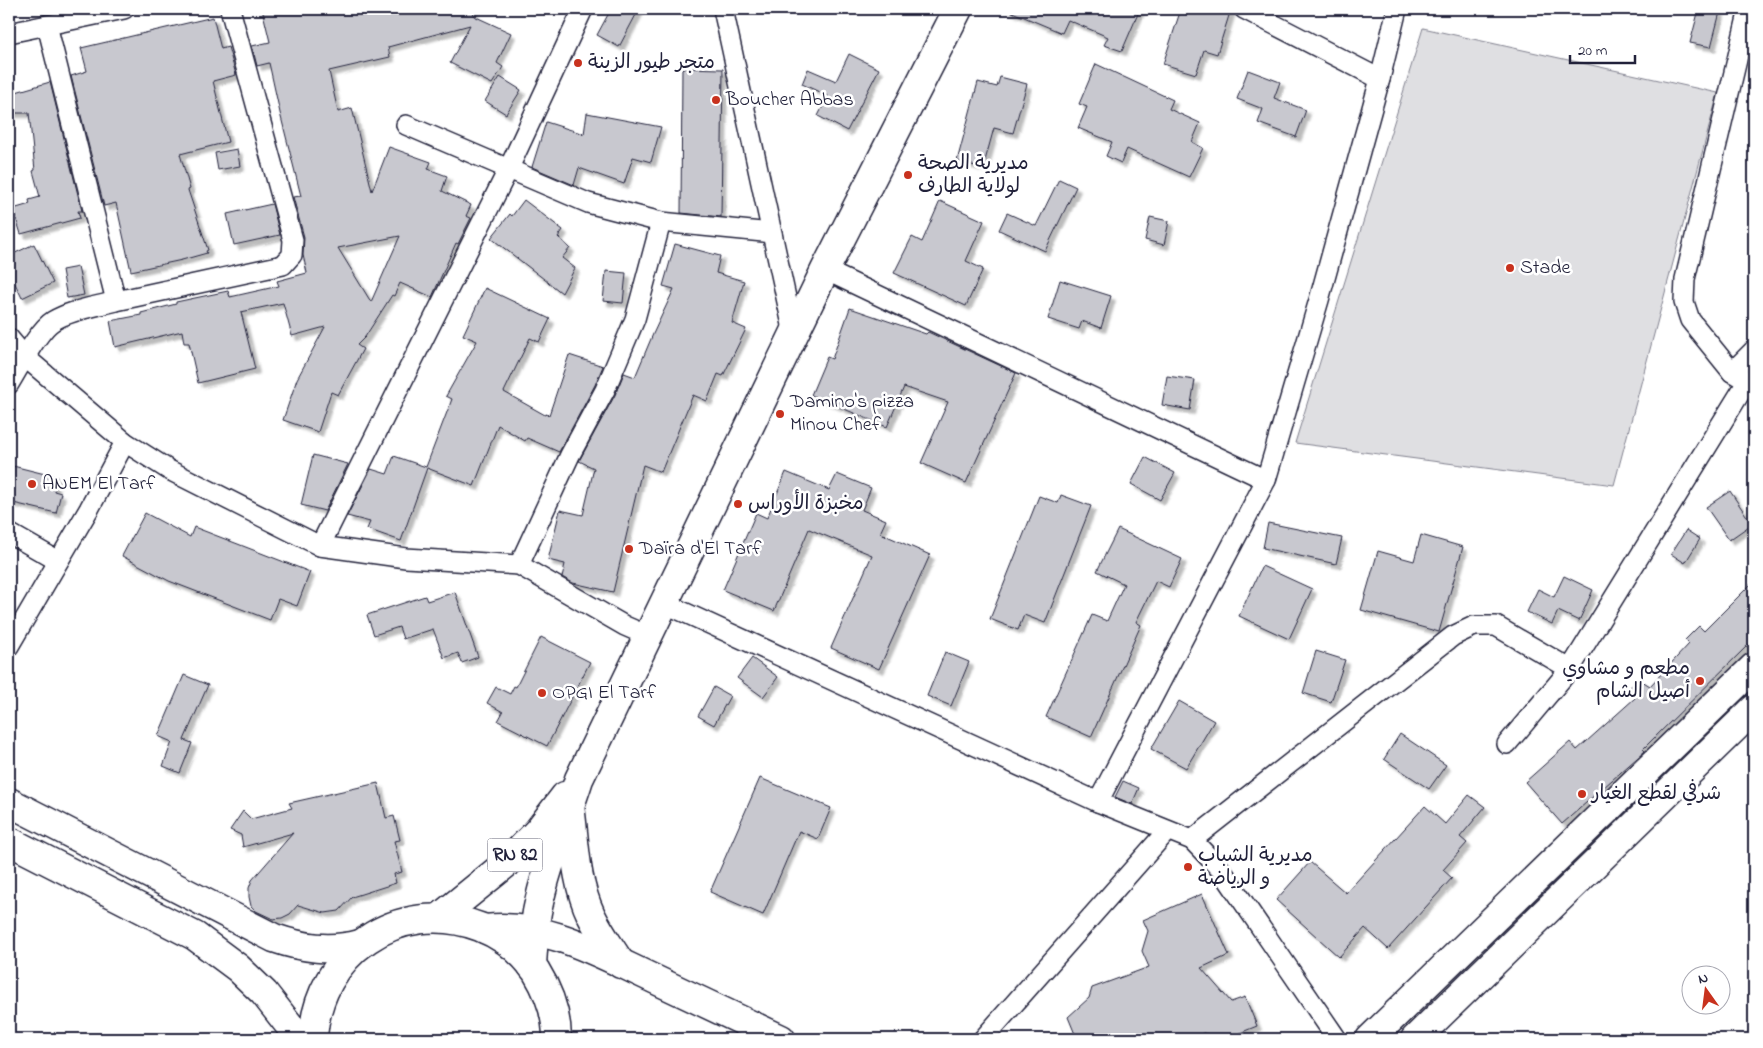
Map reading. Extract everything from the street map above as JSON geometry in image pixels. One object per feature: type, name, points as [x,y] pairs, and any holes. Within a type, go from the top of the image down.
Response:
[{"type":"main road","name":"RN 82","points":[[532,966],[534,930],[539,904],[550,862],[579,779],[825,270],[958,9]]},
{"type":"main road","points":[[1370,1039],[1754,667]]},
{"type":"main road","points":[[1415,1039],[1754,709]]},
{"type":"main road","name":"RN 82","points":[[439,918],[514,856],[538,831],[579,779]]},
{"type":"main road","points":[[9,802],[274,938],[298,946],[324,949],[344,949],[360,944]]},
{"type":"main road","points":[[570,806],[583,894],[591,915],[622,964]]},
{"type":"main road","points":[[9,841],[195,936],[238,968],[264,993],[300,1039]]},
{"type":"main road","points":[[313,1039],[317,1011],[329,981],[348,955],[360,944],[389,927],[405,922],[439,918],[485,929],[511,945],[532,966],[550,999],[555,1018],[557,1039]]},
{"type":"main road","points":[[485,929],[500,927],[534,930],[579,943],[781,1039]]},
{"type":"street","points":[[9,34],[47,25],[69,14],[124,9]]},
{"type":"street","points":[[9,384],[38,337],[51,322],[67,314],[116,301],[282,265],[292,255],[293,240],[230,9]]},
{"type":"street","points":[[320,546],[508,170],[583,9]]},
{"type":"street","points":[[723,9],[794,334]]},
{"type":"street","points":[[1244,9],[1380,79]]},
{"type":"street","points":[[1098,802],[1266,480],[1319,300],[1380,79],[1397,9]]},
{"type":"street","points":[[1744,380],[1690,320],[1684,302],[1685,279],[1749,9]]},
{"type":"street","points":[[47,25],[116,301]]},
{"type":"street","points":[[1738,59],[1754,43]]},
{"type":"street","points":[[406,125],[588,204],[661,222],[772,233]]},
{"type":"street","points":[[519,566],[570,455],[604,390],[635,320],[661,222]]},
{"type":"street","points":[[825,270],[1266,480]]},
{"type":"street","points":[[9,338],[25,357],[125,442],[169,470],[320,546],[406,558],[519,566],[625,626],[648,636]]},
{"type":"street","points":[[1507,744],[1570,669],[1744,380],[1754,350]]},
{"type":"street","points":[[9,646],[89,509],[125,442]]},
{"type":"street","points":[[9,533],[58,561]]},
{"type":"street","points":[[664,603],[1098,802],[1192,840],[1222,870],[1337,1039]]},
{"type":"street","points":[[1192,840],[1453,636],[1474,626],[1496,626],[1570,669]]},
{"type":"street","points":[[983,1039],[1167,831]]},
{"type":"shaded area","name":"Stade","points":[[1423,28],[1718,93],[1614,485],[1295,443]]},
{"type":"building","points":[[262,9],[473,9],[474,16],[511,33],[497,63],[503,67],[492,84],[450,63],[470,25],[388,47],[390,57],[329,71],[338,112],[352,108],[372,191],[389,147],[431,162],[428,169],[447,176],[442,191],[471,205],[466,216],[471,218],[458,244],[456,243],[432,297],[400,283],[394,296],[392,295],[365,337],[357,345],[363,349],[338,395],[331,392],[318,432],[283,420],[297,379],[325,327],[292,336],[283,303],[241,312],[255,369],[198,383],[189,343],[184,343],[182,331],[115,347],[110,321],[141,315],[141,313],[176,304],[176,302],[228,291],[230,297],[279,286],[277,281],[307,273],[303,255],[304,237],[293,197],[301,196],[269,63],[257,66],[252,46],[270,42]],"holes":[[[400,236],[371,302],[338,248]]]},
{"type":"building","points":[[611,9],[639,9],[619,47],[597,35]]},
{"type":"building","points":[[1005,9],[1140,9],[1122,51],[1104,45],[1108,37],[1068,20],[1062,33]]},
{"type":"building","points":[[1181,9],[1231,9],[1217,54],[1204,50],[1196,74],[1163,64]]},
{"type":"building","points":[[1699,9],[1720,12],[1711,47],[1690,43]]},
{"type":"building","points":[[213,17],[221,49],[228,47],[236,75],[213,81],[228,142],[180,154],[190,189],[188,190],[208,250],[206,251],[207,253],[182,260],[131,271],[116,203],[104,206],[71,76],[87,71],[81,48]]},
{"type":"building","points":[[849,54],[879,69],[847,131],[818,116],[828,96],[802,84],[808,69],[836,81]]},
{"type":"building","points":[[1096,64],[1173,100],[1169,109],[1200,123],[1192,142],[1203,148],[1189,177],[1127,149],[1121,163],[1106,156],[1112,142],[1078,128],[1087,107],[1079,104]]},
{"type":"building","points":[[682,68],[723,69],[721,217],[681,213]]},
{"type":"building","points":[[1248,70],[1280,82],[1274,98],[1306,110],[1296,137],[1258,123],[1263,109],[1237,99]]},
{"type":"building","points":[[500,77],[521,90],[506,114],[485,101]]},
{"type":"building","points":[[1000,77],[1027,84],[1013,133],[994,128],[983,168],[957,161],[978,82],[997,87]]},
{"type":"building","points":[[50,82],[82,211],[78,211],[80,218],[21,234],[13,209],[30,204],[29,200],[40,197],[33,171],[35,170],[29,113],[9,113],[9,94]]},
{"type":"building","points":[[587,113],[661,127],[651,162],[633,157],[624,184],[579,168],[574,185],[532,167],[546,122],[584,134]]},
{"type":"building","points":[[237,149],[240,166],[218,170],[215,153]]},
{"type":"building","points":[[1059,179],[1076,187],[1045,251],[999,230],[1007,213],[1036,226]]},
{"type":"building","points":[[524,200],[563,230],[558,237],[570,248],[562,258],[575,268],[562,293],[491,238]]},
{"type":"building","points":[[940,201],[984,221],[966,261],[983,269],[966,306],[894,273],[912,237],[922,242]]},
{"type":"building","points":[[272,204],[280,235],[234,245],[227,214]]},
{"type":"building","points":[[1150,217],[1169,221],[1164,245],[1145,240]]},
{"type":"building","points":[[34,244],[53,283],[22,298],[9,271],[9,256]]},
{"type":"building","points":[[675,244],[720,256],[716,273],[744,281],[732,323],[746,329],[723,376],[718,374],[707,401],[693,395],[661,472],[643,465],[613,592],[573,583],[562,577],[565,564],[548,560],[560,510],[583,515],[594,468],[579,461],[615,395],[624,373],[635,377],[674,289],[663,286]]},
{"type":"building","points":[[78,267],[84,295],[67,298],[62,270]]},
{"type":"building","points":[[606,271],[626,273],[623,303],[603,301]]},
{"type":"building","points":[[1060,280],[1111,296],[1101,328],[1082,321],[1079,329],[1048,319]]},
{"type":"building","points":[[485,288],[550,319],[539,342],[530,338],[504,392],[545,415],[549,415],[569,355],[603,366],[595,385],[559,452],[527,438],[525,441],[498,425],[474,486],[427,468],[401,541],[367,529],[370,522],[347,516],[371,469],[387,474],[394,456],[426,467],[452,399],[446,396],[477,341],[463,335]]},
{"type":"building","points":[[850,308],[926,334],[928,332],[1016,373],[966,483],[921,463],[948,402],[904,387],[887,427],[811,395],[827,357],[832,359]]},
{"type":"building","points":[[1167,376],[1195,380],[1190,410],[1162,405]]},
{"type":"building","points":[[313,455],[348,464],[325,511],[301,505]]},
{"type":"building","points":[[1145,457],[1175,473],[1160,500],[1131,484]]},
{"type":"building","name":"ANEM El Tarf","points":[[9,465],[57,477],[54,491],[61,493],[56,513],[9,502]]},
{"type":"building","points":[[786,472],[829,490],[837,474],[871,488],[862,510],[886,520],[880,533],[930,555],[879,669],[831,648],[872,555],[809,529],[774,611],[723,590],[756,513],[767,518]]},
{"type":"building","points":[[1730,491],[1752,524],[1729,540],[1706,507]]},
{"type":"building","points":[[1061,495],[1091,506],[1045,623],[1024,615],[1018,630],[990,619],[1039,496],[1058,503]]},
{"type":"building","points":[[145,513],[190,537],[194,527],[310,572],[297,606],[278,599],[270,620],[169,581],[122,556]]},
{"type":"building","points":[[1268,523],[1342,538],[1336,564],[1263,548]]},
{"type":"building","points":[[1118,529],[1182,559],[1169,587],[1156,581],[1136,622],[1141,625],[1091,737],[1046,717],[1092,615],[1107,621],[1124,584],[1097,571]]},
{"type":"building","points":[[1686,530],[1700,539],[1685,563],[1671,554]]},
{"type":"building","points":[[1421,535],[1463,547],[1439,632],[1361,610],[1378,551],[1414,561]]},
{"type":"building","points":[[1262,566],[1312,589],[1289,639],[1239,616]]},
{"type":"building","points":[[1564,576],[1593,590],[1579,621],[1558,611],[1552,624],[1527,612],[1538,589],[1554,597]]},
{"type":"building","points":[[1754,581],[1754,639],[1643,749],[1645,751],[1562,824],[1525,782],[1570,742],[1577,750],[1635,698],[1627,690],[1639,679],[1650,686],[1689,644],[1685,640],[1699,626],[1704,631]]},
{"type":"building","points":[[455,592],[478,657],[462,663],[458,653],[444,658],[433,629],[403,639],[399,627],[374,635],[367,615],[425,596],[427,601]]},
{"type":"building","name":"OPGI El Tarf","points":[[541,637],[590,662],[547,746],[498,721],[503,712],[487,703],[496,687],[510,694],[514,686],[516,687]]},
{"type":"building","points":[[1316,651],[1345,660],[1331,702],[1303,693]]},
{"type":"building","points":[[945,652],[969,662],[951,706],[927,696]]},
{"type":"building","points":[[752,658],[778,677],[763,697],[737,678]]},
{"type":"building","points":[[184,675],[208,685],[184,740],[192,743],[180,773],[163,766],[172,742],[158,736]]},
{"type":"building","points":[[714,687],[730,696],[714,725],[698,716]]},
{"type":"building","points":[[1179,701],[1214,721],[1186,768],[1151,749]]},
{"type":"building","points":[[1400,734],[1446,765],[1429,789],[1384,759]]},
{"type":"building","points":[[760,778],[831,808],[818,839],[799,831],[763,915],[710,892]]},
{"type":"building","points":[[1123,781],[1139,788],[1132,804],[1115,797]]},
{"type":"building","points":[[378,783],[386,818],[394,816],[400,840],[394,841],[402,872],[394,874],[396,883],[352,897],[339,911],[325,913],[298,905],[290,914],[282,918],[273,919],[256,911],[251,906],[249,897],[249,888],[252,880],[293,833],[243,847],[241,835],[230,830],[243,811],[251,819],[292,808],[289,803]]},
{"type":"building","points":[[1469,795],[1485,807],[1460,837],[1467,843],[1443,870],[1452,878],[1388,949],[1365,928],[1339,957],[1276,900],[1310,862],[1346,893],[1425,806],[1445,824]]},
{"type":"building","points":[[1202,894],[1229,955],[1201,968],[1231,1002],[1245,997],[1257,1026],[1225,1039],[1203,1033],[1196,1039],[1077,1039],[1068,1017],[1089,998],[1092,988],[1149,967],[1142,951],[1148,931],[1143,920]]},
{"type":"place","name":"متجر طيور الزينة","points":[[578,63]]},
{"type":"place","name":"Boucher Abbas","points":[[716,100]]},
{"type":"place","name":"مديرية الصحة لولاية الطارف","points":[[908,175]]},
{"type":"place","name":"Stade","points":[[1510,268]]},
{"type":"place","name":"Damino's pizza Minou Chef","points":[[780,414]]},
{"type":"place","name":"ANEM El Tarf","points":[[32,484]]},
{"type":"place","name":"مخبزة الأوراس","points":[[738,504]]},
{"type":"place","name":"Daïra d'El Tarf","points":[[629,549]]},
{"type":"place","name":"مطعم و مشاوي أصيل الشام","points":[[1700,681]]},
{"type":"place","name":"OPGI El Tarf","points":[[542,693]]},
{"type":"place","name":"شرفي لقطع الغيار","points":[[1582,794]]},
{"type":"place","name":"مديرية الشباب و الرياضة","points":[[1188,867]]}]
